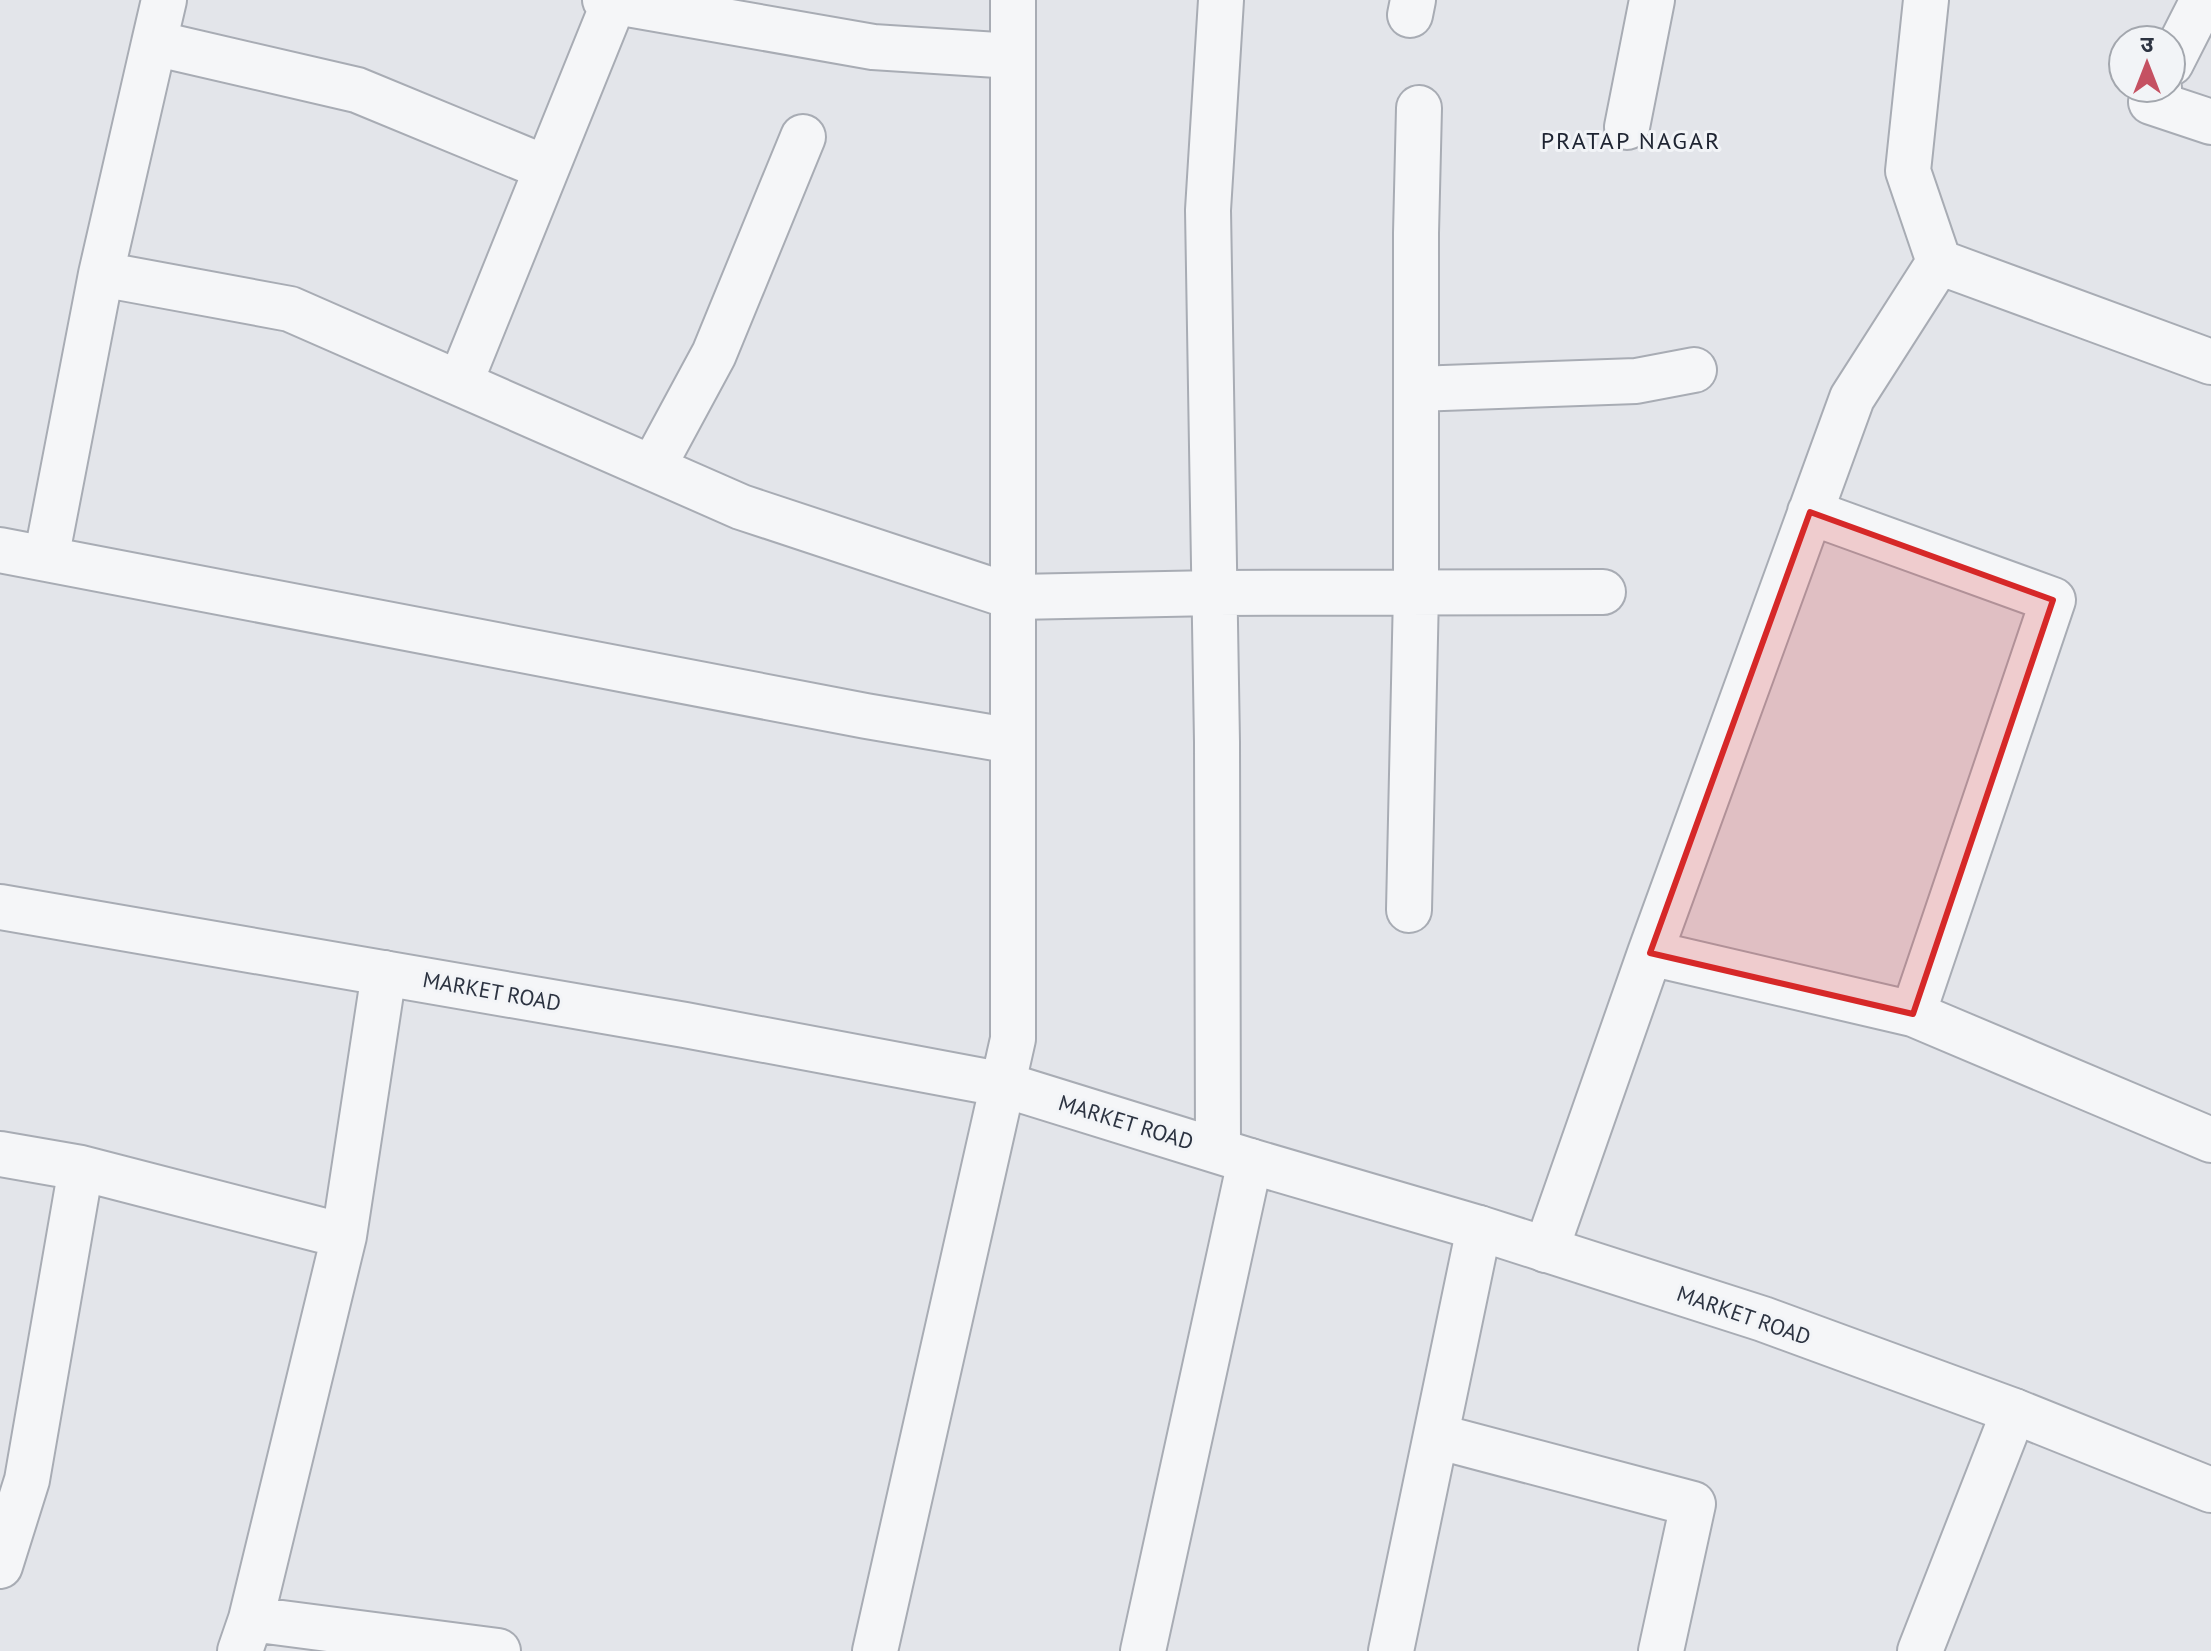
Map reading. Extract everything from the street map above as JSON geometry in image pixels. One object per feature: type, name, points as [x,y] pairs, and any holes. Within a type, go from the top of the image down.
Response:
[{"type":"street","points":[[46,559],[101,274],[164,0]]},
{"type":"street","points":[[875,1651],[1013,1039],[1013,0]]},
{"type":"street","points":[[1143,1651],[1234,1156],[1215,593],[1208,210],[1221,0]]},
{"type":"street","points":[[1627,127],[1652,0]]},
{"type":"street","points":[[1926,0],[1908,171],[1939,262]]},
{"type":"street","points":[[2187,32],[2203,0]]},
{"type":"street","points":[[460,383],[609,1],[873,47],[1013,56]]},
{"type":"street","points":[[154,43],[357,90],[546,168]]},
{"type":"street","points":[[2157,104],[2211,122]]},
{"type":"street","points":[[1409,910],[1416,593],[1419,108]]},
{"type":"street","points":[[653,467],[714,354],[803,137]]},
{"type":"street","points":[[1939,262],[2211,362]]},
{"type":"street","points":[[1546,1250],[1650,953],[1852,398],[1939,262]]},
{"type":"street","points":[[101,274],[290,309],[741,507],[1013,597],[1603,592]]},
{"type":"street","points":[[1416,389],[1636,381],[1694,370]]},
{"type":"street","points":[[1810,512],[2053,600],[1913,1014]]},
{"type":"street","points":[[0,550],[866,716],[1013,741]]},
{"type":"street","name":"MARKET ROAD","points":[[0,907],[685,1025],[1005,1085],[1479,1228],[1763,1319],[2014,1411],[2211,1490]]},
{"type":"street","points":[[1650,953],[1913,1014],[2208,1126]]},
{"type":"street","points":[[384,973],[344,1236],[246,1635],[498,1651]]},
{"type":"street","points":[[0,1154],[81,1168],[344,1236]]},
{"type":"street","points":[[0,1566],[14,1477],[81,1168]]},
{"type":"street","points":[[1391,1651],[1479,1228]]},
{"type":"street","points":[[1920,1651],[2014,1411]]},
{"type":"street","points":[[1436,1436],[1693,1504],[1661,1651]]},
{"type":"highlighted area","points":[[1810,512],[2053,600],[1913,1014],[1650,953]]},
{"type":"district","name":"PRATAP NAGAR","points":[[1631,140]]}]
